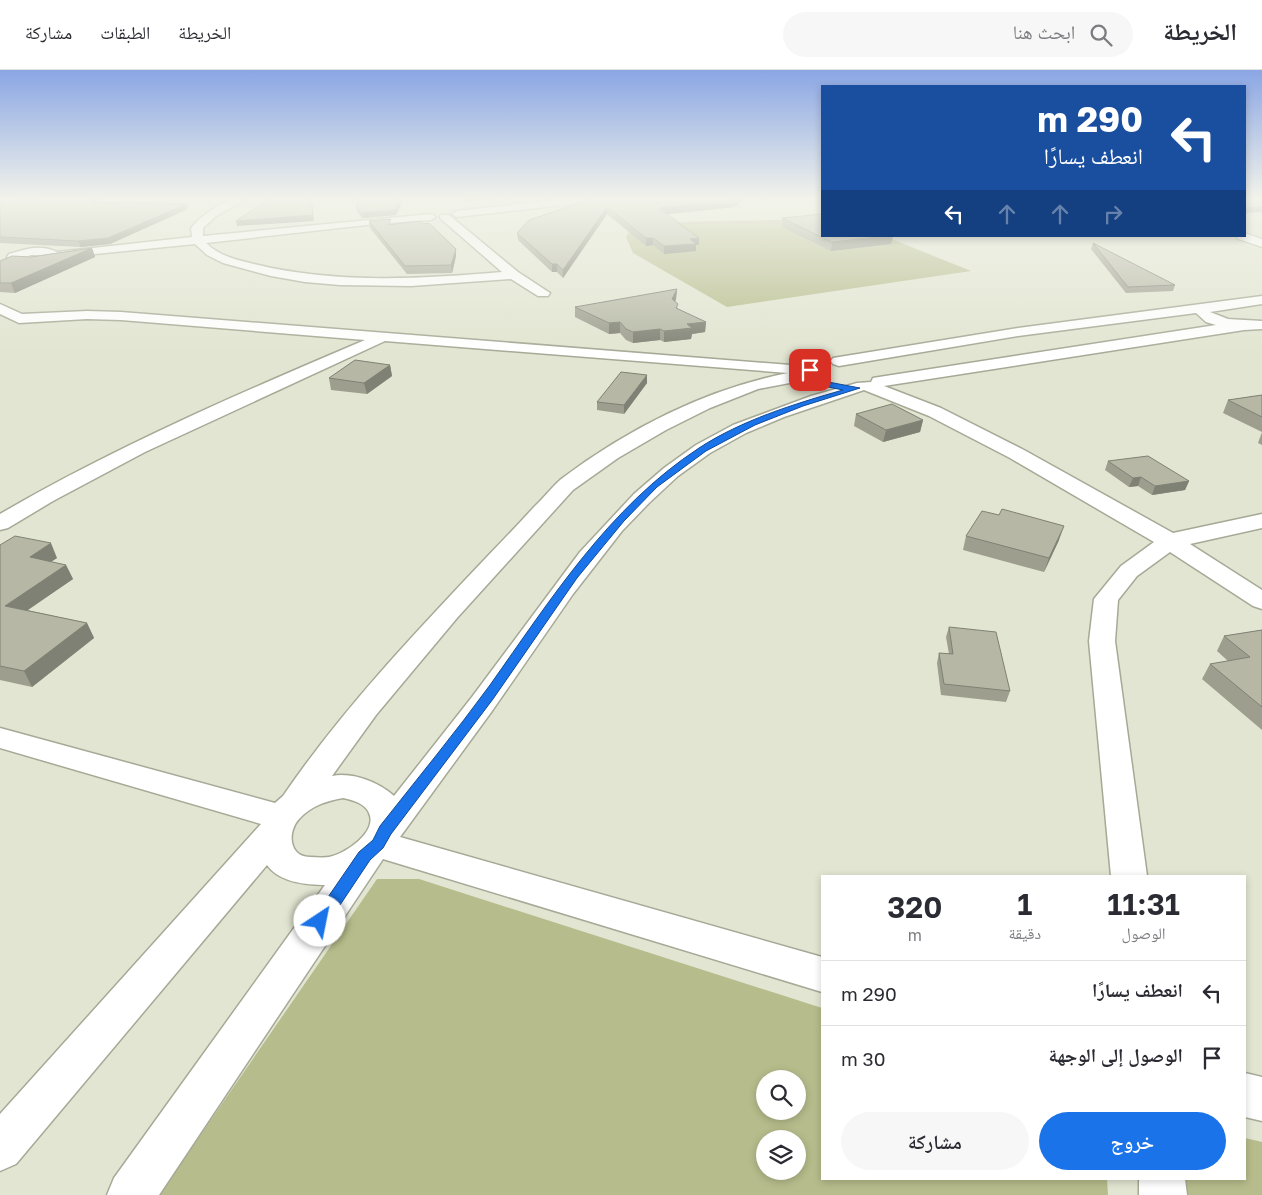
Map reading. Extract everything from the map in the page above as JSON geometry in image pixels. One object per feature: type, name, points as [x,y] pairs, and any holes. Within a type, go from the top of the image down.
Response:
[{"type":"street","points":[[0,254],[17,255],[22,260],[32,260],[51,254],[84,250]]},
{"type":"street","points":[[210,250],[216,257],[278,274],[316,279],[429,281],[513,275]]},
{"type":"street","points":[[488,250],[513,275],[543,293]]},
{"type":"street","points":[[0,1148],[283,818],[366,708],[448,613],[566,486],[611,454],[659,426],[704,404],[754,385],[810,372],[820,364],[1018,332],[1262,300]]},
{"type":"street","points":[[1221,306],[1240,308],[1257,324]]},
{"type":"street","points":[[0,308],[19,319]]},
{"type":"street","points":[[1204,308],[1201,310],[1206,317],[1220,322],[1257,324]]},
{"type":"street","points":[[0,327],[19,319],[87,315],[121,316],[810,372]]},
{"type":"street","points":[[131,1195],[376,843],[488,696],[574,576],[621,519],[654,485],[703,449],[752,424],[800,405],[868,385],[1257,324]]},
{"type":"street","points":[[0,524],[104,464],[168,433],[381,337]]},
{"type":"street","points":[[839,361],[860,364],[876,370],[882,378],[868,385]]},
{"type":"street","points":[[810,372],[813,379],[826,384],[868,385],[935,412],[1009,450],[1170,541],[1262,601]]},
{"type":"street","points":[[1129,875],[1102,641],[1106,599],[1129,571],[1170,541],[1262,521]]},
{"type":"street","points":[[0,738],[283,818]]},
{"type":"street","points":[[343,786],[361,789],[381,800],[387,811],[376,843],[344,867],[324,871],[306,871],[289,866],[277,855],[274,848],[283,818],[304,797],[324,789],[343,786]]},
{"type":"street","points":[[376,843],[821,975]]},
{"type":"street","points":[[1246,1095],[1262,1099]]},
{"type":"street","points":[[1162,1180],[1163,1195]]},
{"type":"green space","points":[[632,250],[920,250],[971,271],[727,307],[633,253]]},
{"type":"green space","points":[[377,879],[419,879],[821,1008],[821,1180],[1107,1180],[1108,1195],[159,1195]]},
{"type":"green space","points":[[1246,1138],[1262,1142],[1262,1195],[1185,1195],[1183,1180],[1246,1180]]},
{"type":"building","points":[[86,250],[11,283],[0,283],[0,261],[12,256],[31,257]]},
{"type":"building","points":[[393,250],[456,250],[451,265],[405,266]]},
{"type":"building","points":[[537,250],[577,250],[563,270],[557,264],[552,264]]},
{"type":"building","points":[[1099,250],[1108,250],[1175,285],[1128,287]]},
{"type":"building","points":[[677,289],[672,299],[678,304],[676,308],[706,322],[687,324],[692,328],[633,332],[626,329],[620,322],[609,323],[575,307]]},
{"type":"building","points":[[355,360],[390,365],[364,383],[329,378]]},
{"type":"building","points":[[621,372],[647,375],[624,405],[597,402]]},
{"type":"building","points":[[1262,395],[1262,417],[1228,400]]},
{"type":"building","points":[[892,404],[923,420],[886,430],[856,414]]},
{"type":"building","points":[[1148,456],[1189,481],[1155,486],[1141,477],[1133,478],[1108,461]]},
{"type":"building","points":[[1002,509],[1064,526],[1049,558],[966,536],[982,511],[999,515]]},
{"type":"building","points":[[15,536],[51,543],[30,557],[66,565],[5,606],[87,623],[24,671],[0,666],[0,545]]},
{"type":"building","points":[[949,627],[996,632],[1010,691],[944,684],[939,653],[953,654]]},
{"type":"building","points":[[1262,630],[1262,707],[1210,664],[1250,657],[1224,636]]},
{"type":"route","points":[[320,921],[365,856],[378,844],[386,830],[488,696],[574,576],[621,519],[654,485],[703,449],[752,424],[800,405],[857,388],[844,388],[821,383],[813,379],[810,370]]}]
